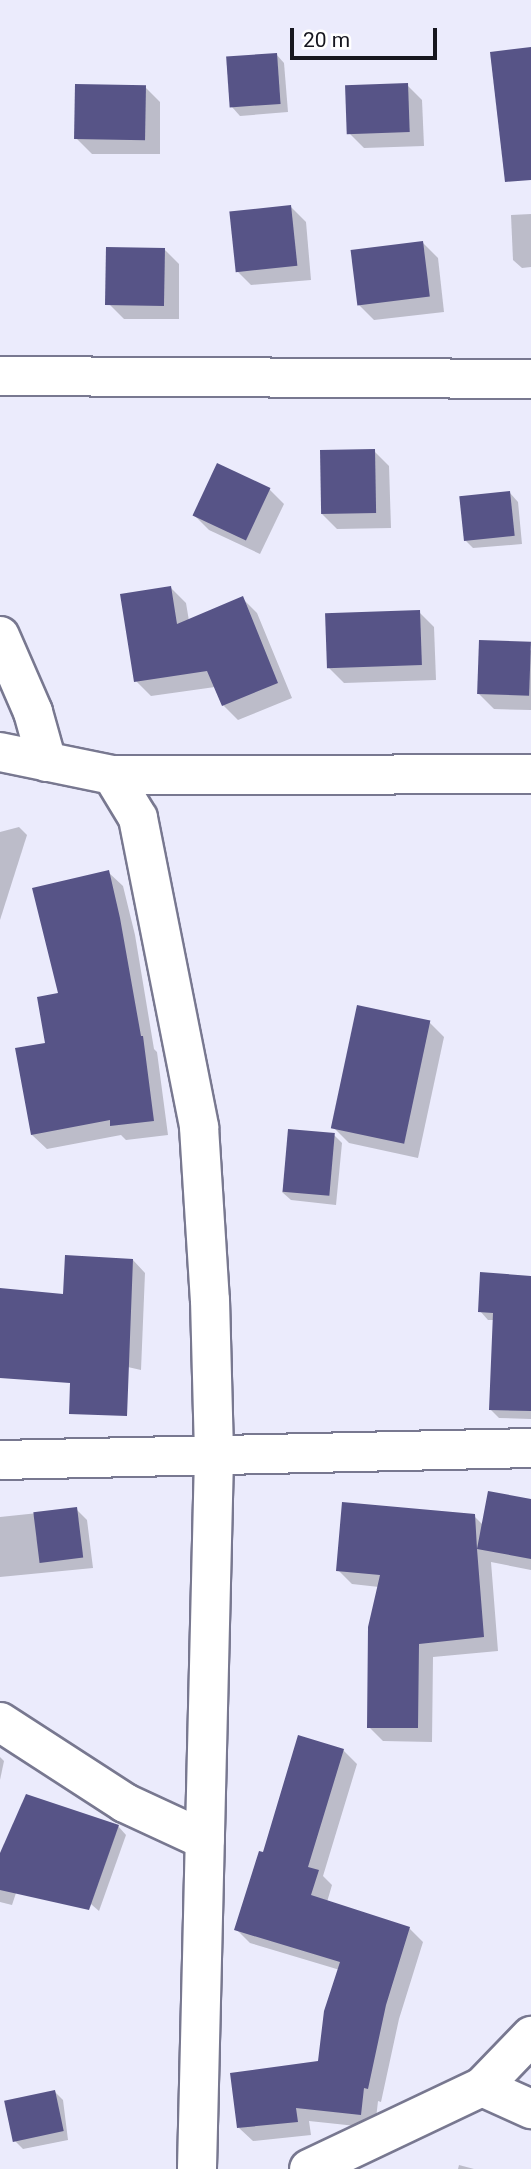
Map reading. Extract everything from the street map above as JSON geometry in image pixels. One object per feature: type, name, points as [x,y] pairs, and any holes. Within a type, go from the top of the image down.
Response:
[{"type":"street","points":[[0,376],[531,379]]},
{"type":"street","points":[[0,636],[33,712],[47,762]]},
{"type":"street","points":[[0,752],[112,775],[531,774]]},
{"type":"street","points":[[112,775],[138,818],[144,840],[199,1127],[210,1300],[214,1457],[197,2169]]},
{"type":"street","points":[[0,1460],[531,1448]]},
{"type":"street","points":[[0,1723],[125,1803],[205,1840]]},
{"type":"street","points":[[309,2169],[482,2087],[531,2036]]},
{"type":"street","points":[[482,2087],[531,2109]]},
{"type":"building","points":[[531,47],[531,180],[505,182],[490,52]]},
{"type":"building","points":[[277,53],[281,104],[230,107],[226,57]]},
{"type":"building","points":[[408,83],[410,132],[347,134],[345,85]]},
{"type":"building","points":[[75,84],[146,85],[145,140],[74,139]]},
{"type":"building","points":[[291,205],[297,266],[236,272],[229,211]]},
{"type":"building","points":[[423,241],[430,297],[357,305],[351,250]]},
{"type":"building","points":[[106,247],[165,248],[164,306],[105,305]]},
{"type":"building","points":[[375,449],[376,513],[321,514],[320,450]]},
{"type":"building","points":[[217,463],[270,488],[246,541],[192,516]]},
{"type":"building","points":[[510,491],[515,536],[464,541],[459,496]]},
{"type":"building","points":[[171,586],[177,624],[243,596],[278,683],[222,706],[207,671],[134,682],[120,594]]},
{"type":"building","points":[[420,610],[422,665],[327,668],[325,613]]},
{"type":"building","points":[[479,640],[531,642],[529,696],[477,694]]},
{"type":"building","points":[[109,870],[143,1036],[154,1121],[110,1126],[110,1120],[31,1135],[15,1048],[45,1043],[37,997],[58,993],[32,888]]},
{"type":"building","points":[[357,1005],[430,1021],[404,1144],[331,1128]]},
{"type":"building","points":[[288,1129],[335,1133],[329,1196],[283,1192]]},
{"type":"building","points":[[65,1255],[133,1259],[127,1416],[69,1414],[70,1383],[0,1378],[0,1288],[63,1294]]},
{"type":"building","points":[[480,1272],[531,1276],[531,1411],[489,1410],[493,1313],[478,1312]]},
{"type":"building","points":[[488,1491],[531,1499],[531,1559],[477,1549]]},
{"type":"building","points":[[342,1502],[475,1514],[484,1637],[419,1644],[418,1728],[367,1728],[368,1627],[380,1575],[336,1571]]},
{"type":"building","points":[[77,1507],[83,1558],[40,1563],[33,1512]]},
{"type":"building","points":[[298,1735],[344,1749],[308,1867],[319,1870],[311,1895],[410,1927],[386,2005],[368,2089],[364,2088],[361,2115],[296,2108],[298,2122],[237,2128],[230,2073],[318,2061],[324,2011],[340,1962],[234,1930],[259,1851],[263,1852]]},
{"type":"building","points":[[26,1794],[119,1825],[89,1910],[0,1890],[0,1853]]},
{"type":"building","points":[[55,2090],[64,2131],[13,2142],[4,2101]]}]
